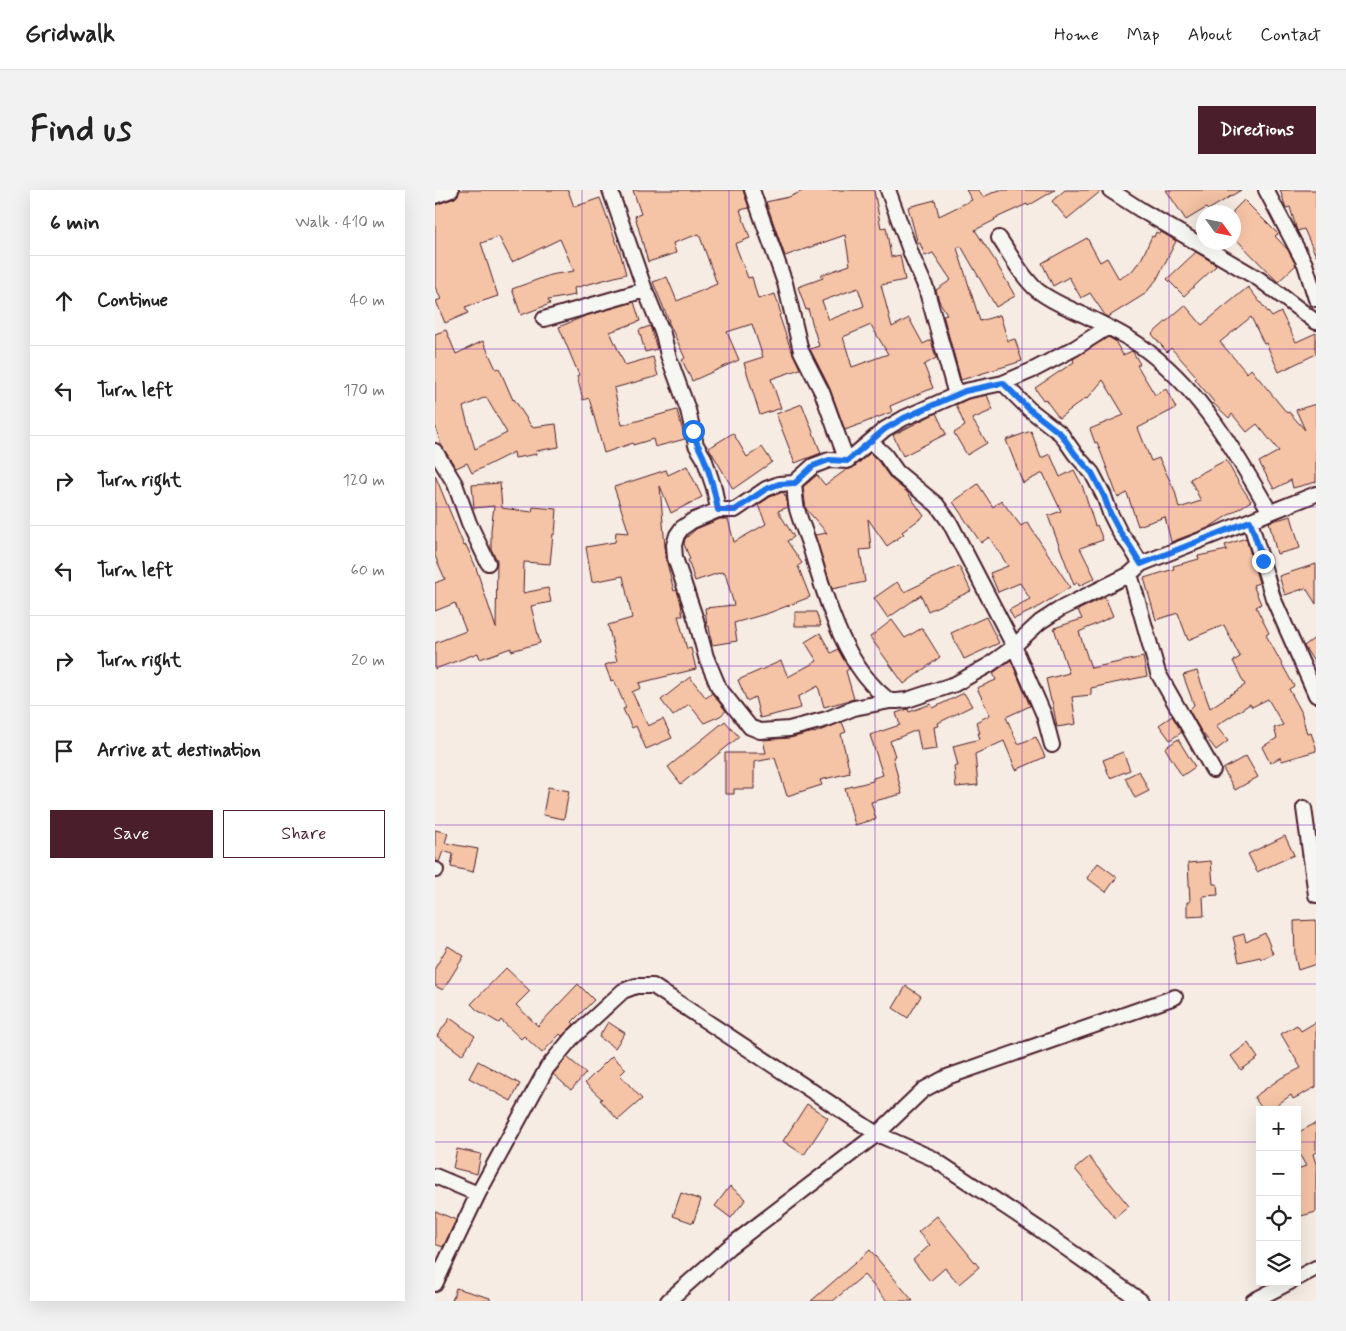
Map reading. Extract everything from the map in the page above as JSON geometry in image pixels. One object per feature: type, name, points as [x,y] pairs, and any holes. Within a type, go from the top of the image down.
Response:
[{"type":"street","points":[[435,196],[451,190]]},
{"type":"street","points":[[610,190],[645,290],[663,334],[668,355],[679,381],[696,445],[704,458],[718,510]]},
{"type":"street","points":[[752,190],[785,283],[801,351],[823,392],[847,461]]},
{"type":"street","points":[[888,190],[911,256],[926,288],[956,395]]},
{"type":"street","points":[[1110,190],[1259,279],[1316,322]]},
{"type":"street","points":[[1265,190],[1305,264],[1316,299]]},
{"type":"street","points":[[999,238],[1024,276],[1037,289],[1054,301],[1109,326],[1149,352],[1189,391],[1217,423],[1239,457],[1270,512]]},
{"type":"street","points":[[544,318],[645,290]]},
{"type":"street","points":[[1109,326],[1075,348],[1033,370],[1003,383],[965,391],[926,410],[904,418],[885,429],[847,461],[829,460],[813,466],[795,483],[779,484],[766,489],[735,510],[718,510],[692,521],[682,528],[677,535],[674,545],[675,558],[696,620],[706,657],[719,688],[750,727],[760,731],[789,729],[854,708],[890,701],[907,700],[955,684],[989,665],[1014,646],[1040,622],[1060,609],[1131,574],[1141,564],[1316,494]]},
{"type":"street","points":[[1003,383],[1029,409],[1061,434],[1092,473],[1120,532],[1141,564]]},
{"type":"street","points":[[871,442],[885,454],[897,472],[937,505],[950,523],[1014,646],[1043,715],[1052,744]]},
{"type":"street","points":[[435,451],[455,484],[469,522],[489,563]]},
{"type":"street","points":[[795,483],[797,508],[833,618],[846,647],[861,669],[873,686],[890,701]]},
{"type":"street","points":[[1250,521],[1273,598],[1316,695]]},
{"type":"street","points":[[1131,574],[1158,673],[1213,770]]},
{"type":"street","points":[[1304,808],[1316,895]]},
{"type":"street","points":[[435,1284],[478,1194],[547,1068],[571,1039],[623,990],[637,986],[653,986],[877,1134],[932,1158],[1039,1229],[1141,1301]]},
{"type":"street","points":[[668,1301],[729,1248],[877,1134],[923,1090],[947,1077],[1175,997]]},
{"type":"street","points":[[435,1176],[478,1194]]},
{"type":"street","points":[[1301,1276],[1316,1268]]},
{"type":"street","points":[[1253,1301],[1282,1286]]},
{"type":"building","points":[[460,190],[568,190],[574,207],[600,198],[626,274],[574,288],[575,295],[548,300],[550,304],[521,315],[512,289],[550,275],[574,271],[560,239],[512,262],[499,237],[481,243],[498,296],[465,307],[468,313],[445,323],[436,301],[441,299],[435,287],[435,205],[455,198]]},
{"type":"building","points":[[633,190],[743,190],[749,208],[740,210],[750,238],[735,244],[748,278],[752,277],[758,299],[775,294],[781,314],[779,315],[800,369],[771,379],[781,408],[760,415],[744,363],[763,357],[752,324],[727,332],[739,360],[692,381],[682,360],[685,358],[653,282],[667,277],[677,301],[717,284],[699,234],[673,243],[676,253],[648,262],[635,216],[641,214]]},
{"type":"building","points":[[805,190],[874,190],[881,228],[886,227],[891,257],[900,255],[905,280],[881,285],[892,327],[909,318],[923,344],[931,340],[936,358],[924,365],[933,388],[890,406],[892,412],[845,430],[830,389],[810,349],[819,346],[808,309],[806,310],[798,287],[823,278],[821,275],[850,265],[845,235],[785,256],[766,202],[789,197]],"holes":[[[858,288],[864,306],[829,320],[822,301]],[[871,325],[888,354],[852,367],[843,337]]]},
{"type":"building","points":[[966,190],[978,190],[983,197],[999,190],[1055,190],[1028,206],[1027,204],[975,230],[1015,296],[996,307],[961,246],[957,248],[980,321],[1000,315],[1008,341],[1015,339],[1022,361],[961,380],[943,315],[947,314],[939,301],[936,290],[951,280],[933,253],[925,256],[920,243],[918,244],[908,207],[935,200],[939,216],[972,200]]},
{"type":"building","points":[[1065,190],[1101,191],[1067,219],[1052,201]]},
{"type":"building","points":[[1166,190],[1241,190],[1216,205],[1196,205],[1196,214],[1186,220]]},
{"type":"building","points":[[1280,190],[1316,190],[1316,256],[1304,229],[1297,231],[1290,207],[1286,208]]},
{"type":"building","points":[[1244,200],[1278,234],[1275,236],[1288,250],[1296,265],[1278,282],[1241,244],[1241,205],[1239,205]]},
{"type":"building","points":[[1156,232],[1160,234],[1161,232],[1176,241],[1157,279],[1145,294],[1108,317],[1090,293],[1081,298],[1069,277],[1053,286],[1042,263],[1087,238],[1100,262],[1107,258],[1119,279],[1132,271],[1142,258],[1152,236],[1154,237]]},
{"type":"building","points":[[1196,252],[1216,266],[1184,296],[1167,279]]},
{"type":"building","points":[[1248,287],[1272,317],[1281,312],[1296,342],[1316,333],[1316,354],[1279,372],[1266,343],[1264,344],[1251,317],[1220,342],[1247,373],[1251,369],[1287,413],[1289,412],[1305,430],[1296,410],[1316,404],[1316,482],[1293,488],[1291,480],[1274,489],[1259,462],[1279,451],[1257,424],[1247,432],[1232,414],[1229,418],[1213,403],[1195,379],[1197,377],[1171,348],[1167,352],[1152,334],[1185,305],[1202,325]]},
{"type":"building","points":[[634,302],[640,321],[610,332],[625,365],[653,357],[658,376],[614,388],[622,425],[677,410],[685,439],[655,447],[653,439],[633,445],[633,443],[604,453],[589,398],[583,400],[577,376],[579,375],[559,327],[585,316]]},
{"type":"building","points":[[650,326],[657,349],[645,352],[639,330]]},
{"type":"building","points":[[446,330],[456,354],[483,341],[496,369],[499,368],[513,400],[532,427],[556,424],[559,447],[536,451],[537,454],[515,458],[514,452],[472,473],[467,463],[456,468],[441,445],[435,425],[435,334]],"holes":[[[486,397],[507,433],[475,449],[463,407]]]},
{"type":"building","points":[[1108,337],[1115,341],[1123,355],[1133,352],[1140,364],[1137,365],[1155,395],[1166,389],[1176,408],[1138,428],[1151,461],[1159,458],[1175,491],[1179,508],[1201,501],[1190,479],[1226,460],[1251,501],[1208,528],[1171,542],[1165,517],[1138,526],[1127,493],[1118,498],[1097,442],[1095,443],[1090,429],[1124,415],[1103,380],[1087,399],[1059,418],[1035,388],[1074,362],[1073,359]]},
{"type":"building","points":[[987,395],[993,410],[972,419],[987,443],[967,455],[954,433],[965,426],[956,405],[968,399]]},
{"type":"building","points":[[802,404],[821,453],[795,463],[776,414]]},
{"type":"building","points":[[936,413],[946,434],[903,456],[893,435]]},
{"type":"building","points":[[1031,431],[1041,458],[1050,454],[1060,477],[1074,470],[1082,485],[1095,526],[1097,525],[1103,540],[1080,548],[1095,578],[1079,586],[1078,582],[1074,585],[1048,516],[1061,511],[1043,473],[1023,483],[1006,440]]},
{"type":"building","points":[[733,433],[747,457],[762,447],[772,462],[733,489],[709,448]]},
{"type":"building","points":[[870,453],[891,479],[907,492],[924,516],[887,546],[868,519],[871,549],[860,550],[865,582],[832,589],[815,535],[827,533],[806,509],[803,487],[817,475],[825,485],[846,470],[853,468]]},
{"type":"building","points":[[687,466],[702,497],[671,513],[660,486],[666,559],[674,591],[677,590],[680,599],[683,616],[678,616],[687,649],[691,648],[696,669],[639,683],[641,688],[632,692],[648,726],[663,719],[672,738],[646,749],[636,726],[632,728],[623,709],[626,708],[614,680],[611,681],[605,665],[617,661],[608,625],[632,618],[623,576],[592,582],[586,547],[615,542],[616,532],[629,533],[614,487],[666,470],[668,475]]},
{"type":"building","points":[[435,475],[464,546],[466,545],[475,565],[496,628],[497,560],[491,549],[494,506],[474,508],[472,485],[500,483],[502,508],[532,512],[533,507],[557,509],[550,564],[524,562],[523,593],[548,588],[551,602],[531,606],[540,643],[511,651],[511,648],[480,659],[478,653],[435,669],[435,643],[466,631],[455,603],[435,611],[435,583],[445,579],[435,556]]},
{"type":"building","points":[[978,484],[993,507],[1001,500],[1021,526],[1027,522],[1070,587],[1035,609],[1014,619],[1009,610],[1030,599],[1020,583],[998,592],[990,573],[1008,566],[989,537],[981,543],[953,502]]},
{"type":"building","points":[[783,492],[788,507],[778,511],[794,537],[787,541],[802,563],[798,566],[810,597],[769,613],[734,623],[737,641],[712,645],[705,608],[734,605],[725,573],[723,574],[722,572],[695,581],[684,544],[685,539],[696,529],[720,519],[728,519],[734,542],[766,524],[758,505],[770,497]]},
{"type":"building","points":[[1291,516],[1300,548],[1277,554],[1269,522]]},
{"type":"building","points":[[1246,538],[1259,583],[1253,585],[1261,604],[1256,607],[1269,633],[1266,635],[1294,686],[1289,689],[1301,711],[1307,734],[1311,733],[1316,747],[1316,751],[1282,761],[1281,757],[1270,763],[1262,747],[1277,738],[1274,728],[1283,725],[1268,699],[1252,707],[1250,704],[1216,726],[1228,741],[1216,750],[1201,731],[1189,710],[1194,705],[1183,675],[1197,671],[1210,708],[1245,685],[1233,661],[1240,657],[1224,625],[1188,640],[1178,613],[1156,620],[1144,578],[1174,569],[1173,566],[1199,559],[1198,556],[1227,550],[1225,545]]},
{"type":"building","points":[[1316,564],[1316,604],[1306,588],[1285,595],[1279,576]]},
{"type":"building","points":[[959,566],[971,591],[928,611],[921,595],[888,618],[874,598],[897,582],[904,592]]},
{"type":"building","points":[[1105,597],[1113,616],[1079,632],[1091,668],[1143,657],[1147,676],[1091,688],[1091,695],[1072,697],[1076,724],[1057,727],[1046,679],[1069,673],[1054,628],[1082,619],[1078,610]]},
{"type":"building","points":[[795,612],[816,612],[821,626],[795,626]]},
{"type":"building","points":[[986,617],[999,643],[964,659],[951,633]]},
{"type":"building","points":[[892,620],[905,638],[922,628],[940,657],[904,684],[870,637]]},
{"type":"building","points":[[820,633],[831,653],[838,649],[849,669],[846,671],[854,699],[824,707],[818,686],[798,697],[801,708],[760,718],[755,697],[747,701],[738,680],[781,661],[788,677],[817,661],[805,642]]},
{"type":"building","points":[[1316,637],[1316,665],[1304,646]]},
{"type":"building","points":[[1011,660],[1030,706],[1006,717],[1018,744],[1036,737],[1045,757],[1016,770],[1004,741],[975,754],[978,785],[956,787],[954,766],[958,766],[953,746],[980,739],[976,722],[990,715],[977,688],[996,680],[993,673]]},
{"type":"building","points":[[690,677],[706,698],[712,693],[726,711],[720,716],[704,723],[689,704],[673,716],[661,700]]},
{"type":"building","points":[[964,693],[972,706],[938,723],[939,726],[934,727],[937,749],[921,751],[917,730],[890,741],[895,756],[893,757],[902,794],[871,802],[876,819],[855,825],[845,788],[873,781],[873,778],[883,775],[870,735],[900,725],[896,713],[908,709],[909,712],[931,704],[933,708]]},
{"type":"building","points":[[1172,716],[1182,732],[1170,740],[1159,725]]},
{"type":"building","points":[[725,721],[739,737],[681,784],[668,767]]},
{"type":"building","points":[[842,722],[846,732],[841,734],[850,773],[820,780],[822,785],[787,796],[775,758],[754,762],[754,789],[734,789],[734,794],[725,794],[725,753],[766,753],[763,740],[790,738],[814,733]]},
{"type":"building","points":[[1178,739],[1195,767],[1182,776],[1165,748]]},
{"type":"building","points":[[1123,752],[1130,770],[1110,778],[1103,760]]},
{"type":"building","points":[[1246,756],[1258,777],[1235,790],[1223,769]]},
{"type":"building","points":[[1139,771],[1149,791],[1135,798],[1125,778]]},
{"type":"building","points":[[548,787],[569,791],[564,819],[543,815]]},
{"type":"building","points":[[435,830],[448,833],[445,843],[478,849],[473,872],[451,867],[453,854],[443,851],[439,862],[435,861]]},
{"type":"building","points":[[1285,836],[1294,855],[1257,872],[1248,854]]},
{"type":"building","points":[[1211,861],[1213,884],[1217,884],[1218,895],[1203,896],[1204,916],[1187,917],[1187,902],[1190,902],[1188,863]]},
{"type":"building","points":[[1098,863],[1117,877],[1106,892],[1087,878]]},
{"type":"building","points":[[1316,920],[1316,964],[1298,970],[1295,957],[1294,921]]},
{"type":"building","points":[[1265,933],[1273,954],[1261,959],[1260,957],[1239,962],[1233,937],[1244,934],[1246,942]]},
{"type":"building","points":[[448,946],[464,956],[443,990],[435,986],[435,968]]},
{"type":"building","points":[[506,968],[530,991],[516,1005],[538,1026],[578,984],[594,1000],[572,1022],[574,1024],[562,1036],[560,1034],[542,1053],[524,1036],[521,1039],[501,1020],[499,1023],[477,1010],[471,1004]]},
{"type":"building","points":[[906,986],[921,996],[908,1018],[893,1008]]},
{"type":"building","points":[[450,1018],[475,1036],[462,1055],[437,1036]]},
{"type":"building","points":[[608,1022],[625,1033],[615,1048],[599,1037]]},
{"type":"building","points":[[1316,1022],[1316,1087],[1293,1099],[1291,1095],[1276,1106],[1260,1106],[1254,1097],[1281,1078],[1301,1068],[1281,1034],[1297,1025],[1301,1031]]},
{"type":"building","points":[[1248,1043],[1258,1058],[1241,1070],[1231,1056]]},
{"type":"building","points":[[612,1056],[626,1069],[620,1075],[642,1099],[618,1120],[600,1100],[602,1099],[585,1083]]},
{"type":"building","points":[[567,1057],[586,1073],[571,1090],[553,1074]]},
{"type":"building","points":[[478,1061],[520,1084],[511,1101],[469,1078]]},
{"type":"building","points":[[807,1104],[828,1118],[804,1155],[783,1141]]},
{"type":"building","points":[[1316,1123],[1316,1152],[1313,1154],[1316,1164],[1316,1212],[1301,1216],[1301,1168],[1306,1166],[1301,1157],[1301,1131]]},
{"type":"building","points":[[457,1149],[481,1154],[477,1174],[453,1168]]},
{"type":"building","points":[[1089,1157],[1129,1206],[1115,1218],[1075,1169]]},
{"type":"building","points":[[730,1186],[746,1199],[731,1218],[715,1206]]},
{"type":"building","points":[[681,1193],[701,1200],[693,1223],[673,1216]]},
{"type":"building","points":[[435,1211],[456,1220],[443,1247],[435,1244]]},
{"type":"building","points":[[937,1216],[979,1267],[959,1284],[945,1268],[930,1281],[913,1260],[930,1245],[918,1232]]},
{"type":"building","points":[[870,1250],[913,1301],[887,1301],[864,1275],[833,1301],[811,1301]]},
{"type":"building","points":[[456,1288],[490,1298],[490,1301],[452,1301]]},
{"type":"route","points":[[693,431],[696,445],[704,458],[718,510],[735,510],[766,489],[779,484],[795,483],[813,466],[829,460],[847,461],[885,429],[904,418],[926,410],[965,391],[1003,383],[1029,409],[1061,434],[1092,473],[1120,532],[1141,564],[1250,521],[1263,561]]}]
